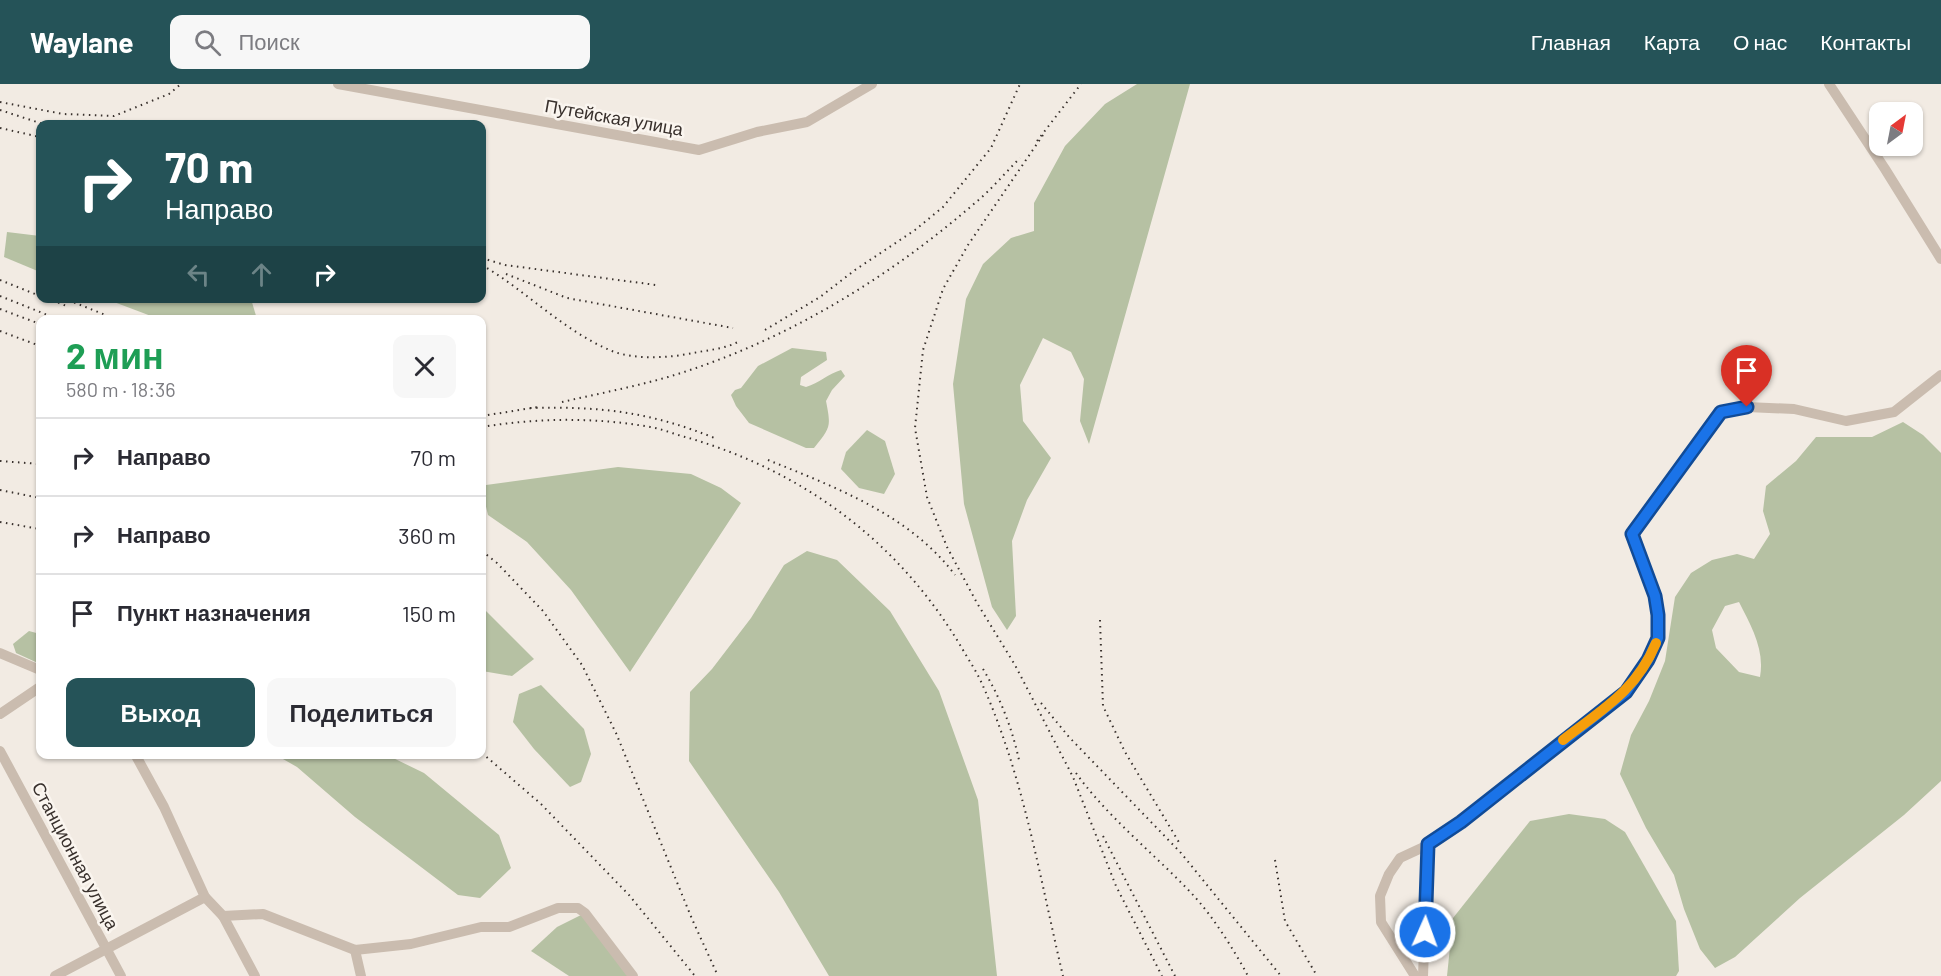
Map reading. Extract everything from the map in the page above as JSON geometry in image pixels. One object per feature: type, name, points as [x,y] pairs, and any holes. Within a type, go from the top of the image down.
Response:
[{"type":"street","name":"Путейская улица","points":[[338,84],[699,150],[757,132],[807,122],[872,84]]},
{"type":"street","points":[[1828,84],[1941,259]]},
{"type":"street","points":[[1415,976],[1381,922],[1380,896],[1389,874],[1400,858],[1428,844],[1461,822],[1626,692],[1648,660],[1658,638],[1655,596],[1632,534],[1721,412],[1747,407],[1794,409],[1846,421],[1894,412],[1941,375]]},
{"type":"street","points":[[0,653],[36,668]]},
{"type":"street","points":[[0,714],[36,690]]},
{"type":"street","name":"Станционная улица","points":[[0,751],[121,976]]},
{"type":"street","points":[[138,759],[164,807],[205,897],[223,916],[255,976]]},
{"type":"street","points":[[1424,976],[1428,844]]},
{"type":"street","points":[[55,976],[205,897]]},
{"type":"street","points":[[223,916],[263,914],[355,950],[411,944],[481,927],[509,927],[558,908],[578,908],[585,913],[633,976]]},
{"type":"street","points":[[355,950],[361,976]]},
{"type":"green space","points":[[1137,84],[1190,84],[1089,444],[1080,421],[1084,379],[1071,352],[1043,338],[1020,385],[1023,421],[1051,458],[1027,500],[1012,541],[1016,616],[1007,630],[992,607],[964,504],[953,384],[966,299],[983,264],[1011,238],[1034,231],[1034,203],[1065,146],[1105,104]]},
{"type":"green space","points":[[7,232],[36,236],[36,270],[4,257]]},
{"type":"green space","points":[[117,303],[252,303],[256,315],[148,315]]},
{"type":"green space","points":[[792,348],[826,352],[827,360],[801,377],[800,385],[806,387],[841,370],[845,376],[832,390],[826,401],[829,416],[827,431],[814,448],[806,448],[749,423],[731,395],[735,390],[741,388],[758,366]]},
{"type":"green space","points":[[1903,422],[1923,435],[1941,453],[1941,781],[1904,815],[1800,898],[1735,957],[1715,968],[1700,949],[1684,909],[1674,875],[1646,828],[1620,774],[1631,735],[1649,701],[1665,661],[1675,597],[1691,573],[1712,560],[1737,554],[1754,559],[1770,534],[1763,511],[1766,486],[1796,461],[1816,437],[1872,437]],"holes":[[[1739,602],[1759,647],[1760,677],[1739,672],[1716,648],[1712,630],[1725,606]]]},
{"type":"green space","points":[[867,430],[885,441],[895,474],[884,494],[859,488],[841,469],[846,452]]},
{"type":"green space","points":[[618,467],[691,474],[721,488],[741,503],[630,672],[571,590],[527,542],[488,515],[486,485]]},
{"type":"green space","points":[[807,551],[837,560],[890,611],[939,691],[978,800],[997,976],[829,976],[779,892],[689,761],[690,692],[712,669],[751,618],[784,565]]},
{"type":"green space","points":[[486,611],[534,659],[512,676],[486,672]]},
{"type":"green space","points":[[29,631],[36,633],[36,662],[16,653],[13,644]]},
{"type":"green space","points":[[541,685],[584,729],[591,754],[581,782],[570,787],[534,749],[513,722],[519,694]]},
{"type":"green space","points":[[283,759],[395,759],[424,773],[499,835],[511,868],[480,898],[458,895],[355,817],[297,767]]},
{"type":"green space","points":[[1569,814],[1605,819],[1625,832],[1676,921],[1679,971],[1676,976],[1447,976],[1453,918],[1530,821]]},
{"type":"green space","points":[[585,913],[633,976],[569,976],[531,951],[557,927]]},
{"type":"railway","points":[[0,102],[63,114],[114,116],[169,94],[181,84]]},
{"type":"railway","points":[[765,330],[820,297],[855,270],[915,230],[943,207],[991,148],[1020,84]]},
{"type":"railway","points":[[1037,141],[1081,84]]},
{"type":"railway","points":[[0,110],[36,122]]},
{"type":"railway","points":[[0,128],[36,136]]},
{"type":"railway","points":[[1043,135],[968,245],[943,289],[923,350],[915,428],[927,497],[947,547],[977,603],[1015,665],[1073,777],[1116,886],[1162,976]]},
{"type":"railway","points":[[562,402],[668,377],[710,363],[792,327],[831,306],[906,258],[981,198],[1020,158]]},
{"type":"railway","points":[[486,259],[505,265],[656,285]]},
{"type":"railway","points":[[486,268],[578,333],[621,354],[641,357],[673,356],[722,348],[738,342]]},
{"type":"railway","points":[[506,274],[567,298],[733,328]]},
{"type":"railway","points":[[0,280],[36,294]]},
{"type":"railway","points":[[0,296],[48,315]]},
{"type":"railway","points":[[59,303],[69,307]]},
{"type":"railway","points":[[76,303],[106,315]]},
{"type":"railway","points":[[0,309],[36,322]]},
{"type":"railway","points":[[0,331],[36,344]]},
{"type":"railway","points":[[486,415],[538,407]]},
{"type":"railway","points":[[530,408],[579,408],[625,413],[670,422],[717,439]]},
{"type":"railway","points":[[486,427],[544,420],[587,420],[655,428],[689,438],[773,471],[847,517],[880,546],[911,577],[938,612],[983,686],[1010,756],[1063,976]]},
{"type":"railway","points":[[768,460],[845,492],[894,519],[937,554],[955,575]]},
{"type":"railway","points":[[0,461],[36,464]]},
{"type":"railway","points":[[0,490],[36,497]]},
{"type":"railway","points":[[0,522],[36,528]]},
{"type":"railway","points":[[486,554],[543,611],[582,665],[616,733],[692,919],[718,976]]},
{"type":"railway","points":[[1100,620],[1103,706],[1125,752],[1180,844]]},
{"type":"railway","points":[[983,669],[1005,713],[1019,760]]},
{"type":"railway","points":[[1041,703],[1069,737],[1181,853],[1281,976]]},
{"type":"railway","points":[[486,756],[541,804],[629,895],[695,976]]},
{"type":"railway","points":[[1076,773],[1103,806],[1201,905],[1223,934],[1248,976]]},
{"type":"railway","points":[[1103,836],[1175,976]]},
{"type":"railway","points":[[1275,860],[1285,921],[1317,976]]},
{"type":"slow traffic","points":[[1563,740],[1626,692],[1648,660],[1656,643]]},
{"type":"route","points":[[1425,932],[1428,844],[1461,822],[1626,692],[1648,660],[1658,638],[1658,615],[1655,596],[1632,534],[1721,412],[1747,407]]}]
